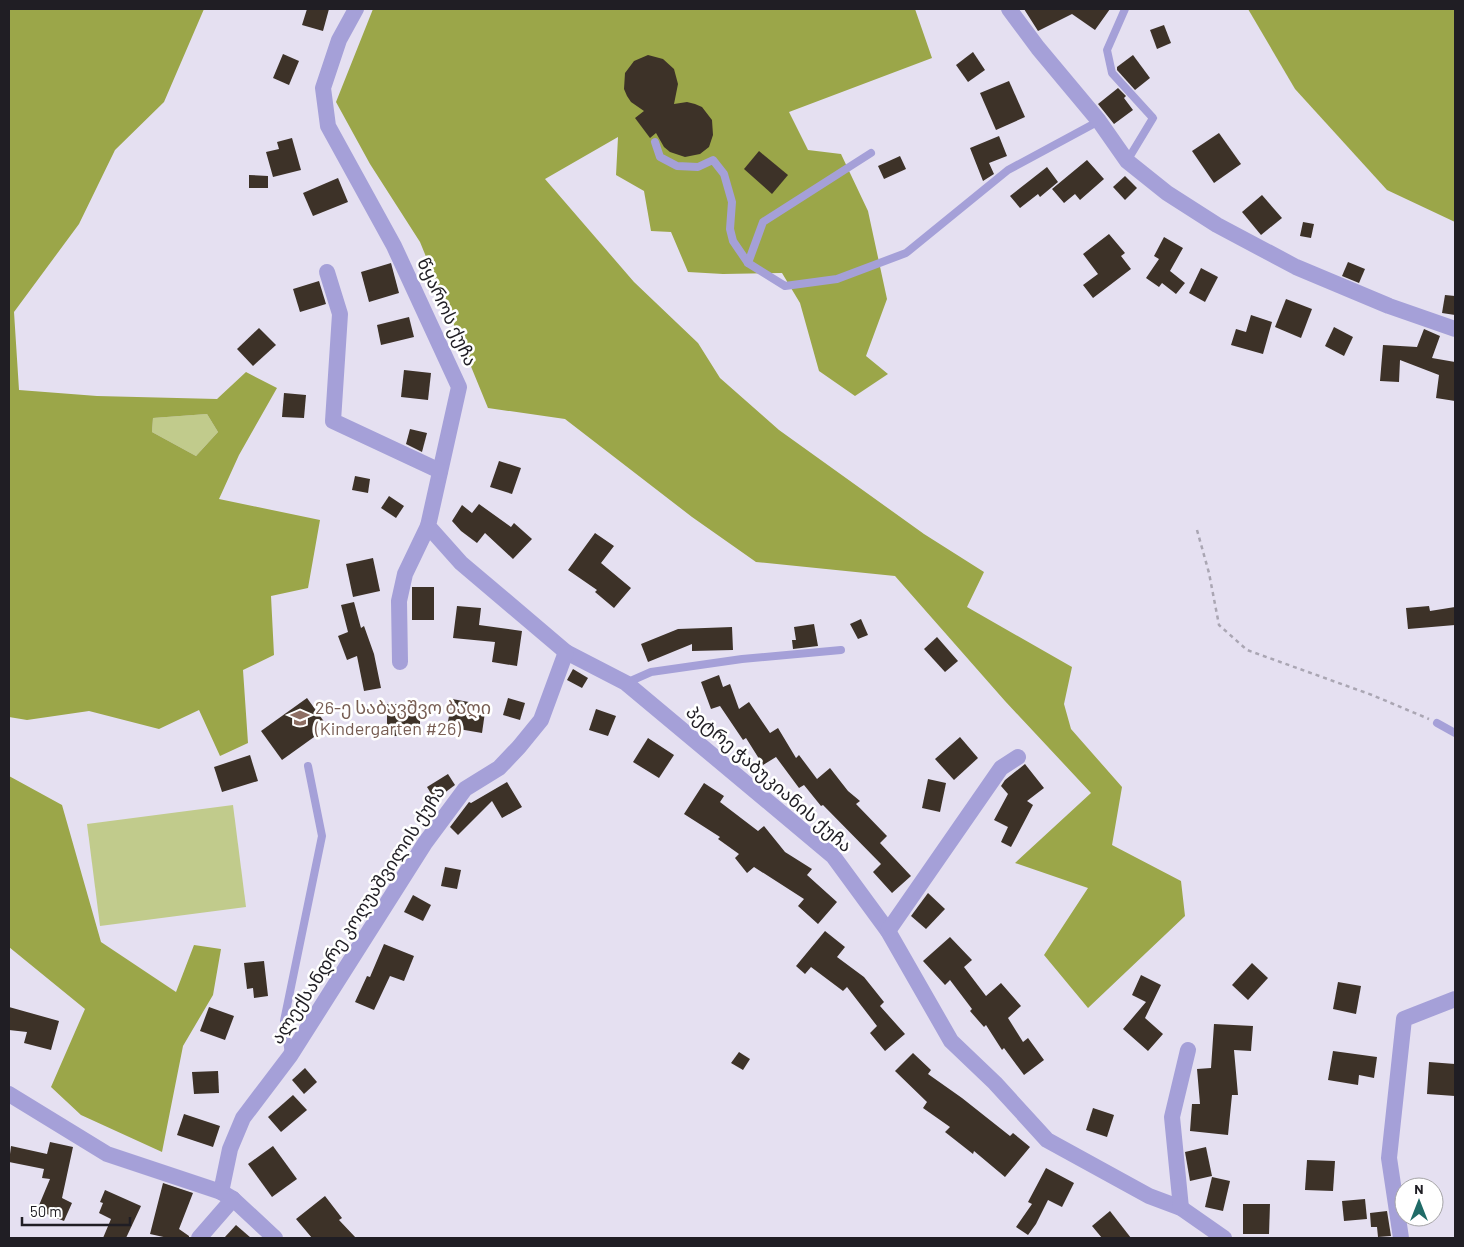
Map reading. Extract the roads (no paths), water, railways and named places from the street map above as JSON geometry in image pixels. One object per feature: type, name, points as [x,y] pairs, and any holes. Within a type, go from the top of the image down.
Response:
[{"type":"street","name":"წყაროს ქუჩა","points":[[356,9],[339,40],[323,88],[328,126],[394,246],[459,387],[428,526],[405,574],[401,592],[399,602],[400,662]]},
{"type":"street","points":[[1009,9],[1038,48],[1099,121],[1127,161],[1167,193],[1217,225],[1296,267],[1389,306],[1455,328]]},
{"type":"street","points":[[327,272],[340,314],[333,421],[440,471]]},
{"type":"street","points":[[428,526],[461,563],[566,652]]},
{"type":"street","name":"პეტრე ჭაბუკიანის ქუჩა","points":[[566,652],[626,683],[833,856],[888,931],[951,1041],[995,1083],[1047,1140],[1112,1177],[1150,1196],[1181,1208],[1224,1238]]},
{"type":"street","name":"ალექსანდრე კოღუაშვილის ქუჩა","points":[[227,1196],[230,1149],[243,1118],[290,1056],[425,843],[464,788],[499,768],[541,720],[566,652]]},
{"type":"street","points":[[888,931],[1001,768],[1018,757]]},
{"type":"street","points":[[1401,1238],[1390,1158],[1404,1019],[1455,999]]},
{"type":"street","points":[[1181,1208],[1172,1117],[1188,1050]]},
{"type":"street","points":[[9,1094],[107,1154],[227,1196],[275,1238]]},
{"type":"street","points":[[199,1238],[227,1196]]},
{"type":"lane","points":[[1125,9],[1107,50],[1112,73],[1153,118],[1127,161]]},
{"type":"lane","points":[[655,142],[660,157],[677,166],[698,167],[713,160],[724,174],[732,202],[730,229],[734,241],[748,263],[785,286],[836,279],[906,253],[1008,170],[1099,121]]},
{"type":"lane","points":[[748,263],[763,222],[871,153]]},
{"type":"lane","points":[[626,683],[651,672],[742,659],[841,650]]},
{"type":"lane","points":[[1437,722],[1455,733]]},
{"type":"lane","points":[[290,1056],[284,1021],[322,836],[308,766]]},
{"type":"place","name":"26-ე საბავშვო ბაღი (Kindergarten #26)","points":[[300,718]]}]
